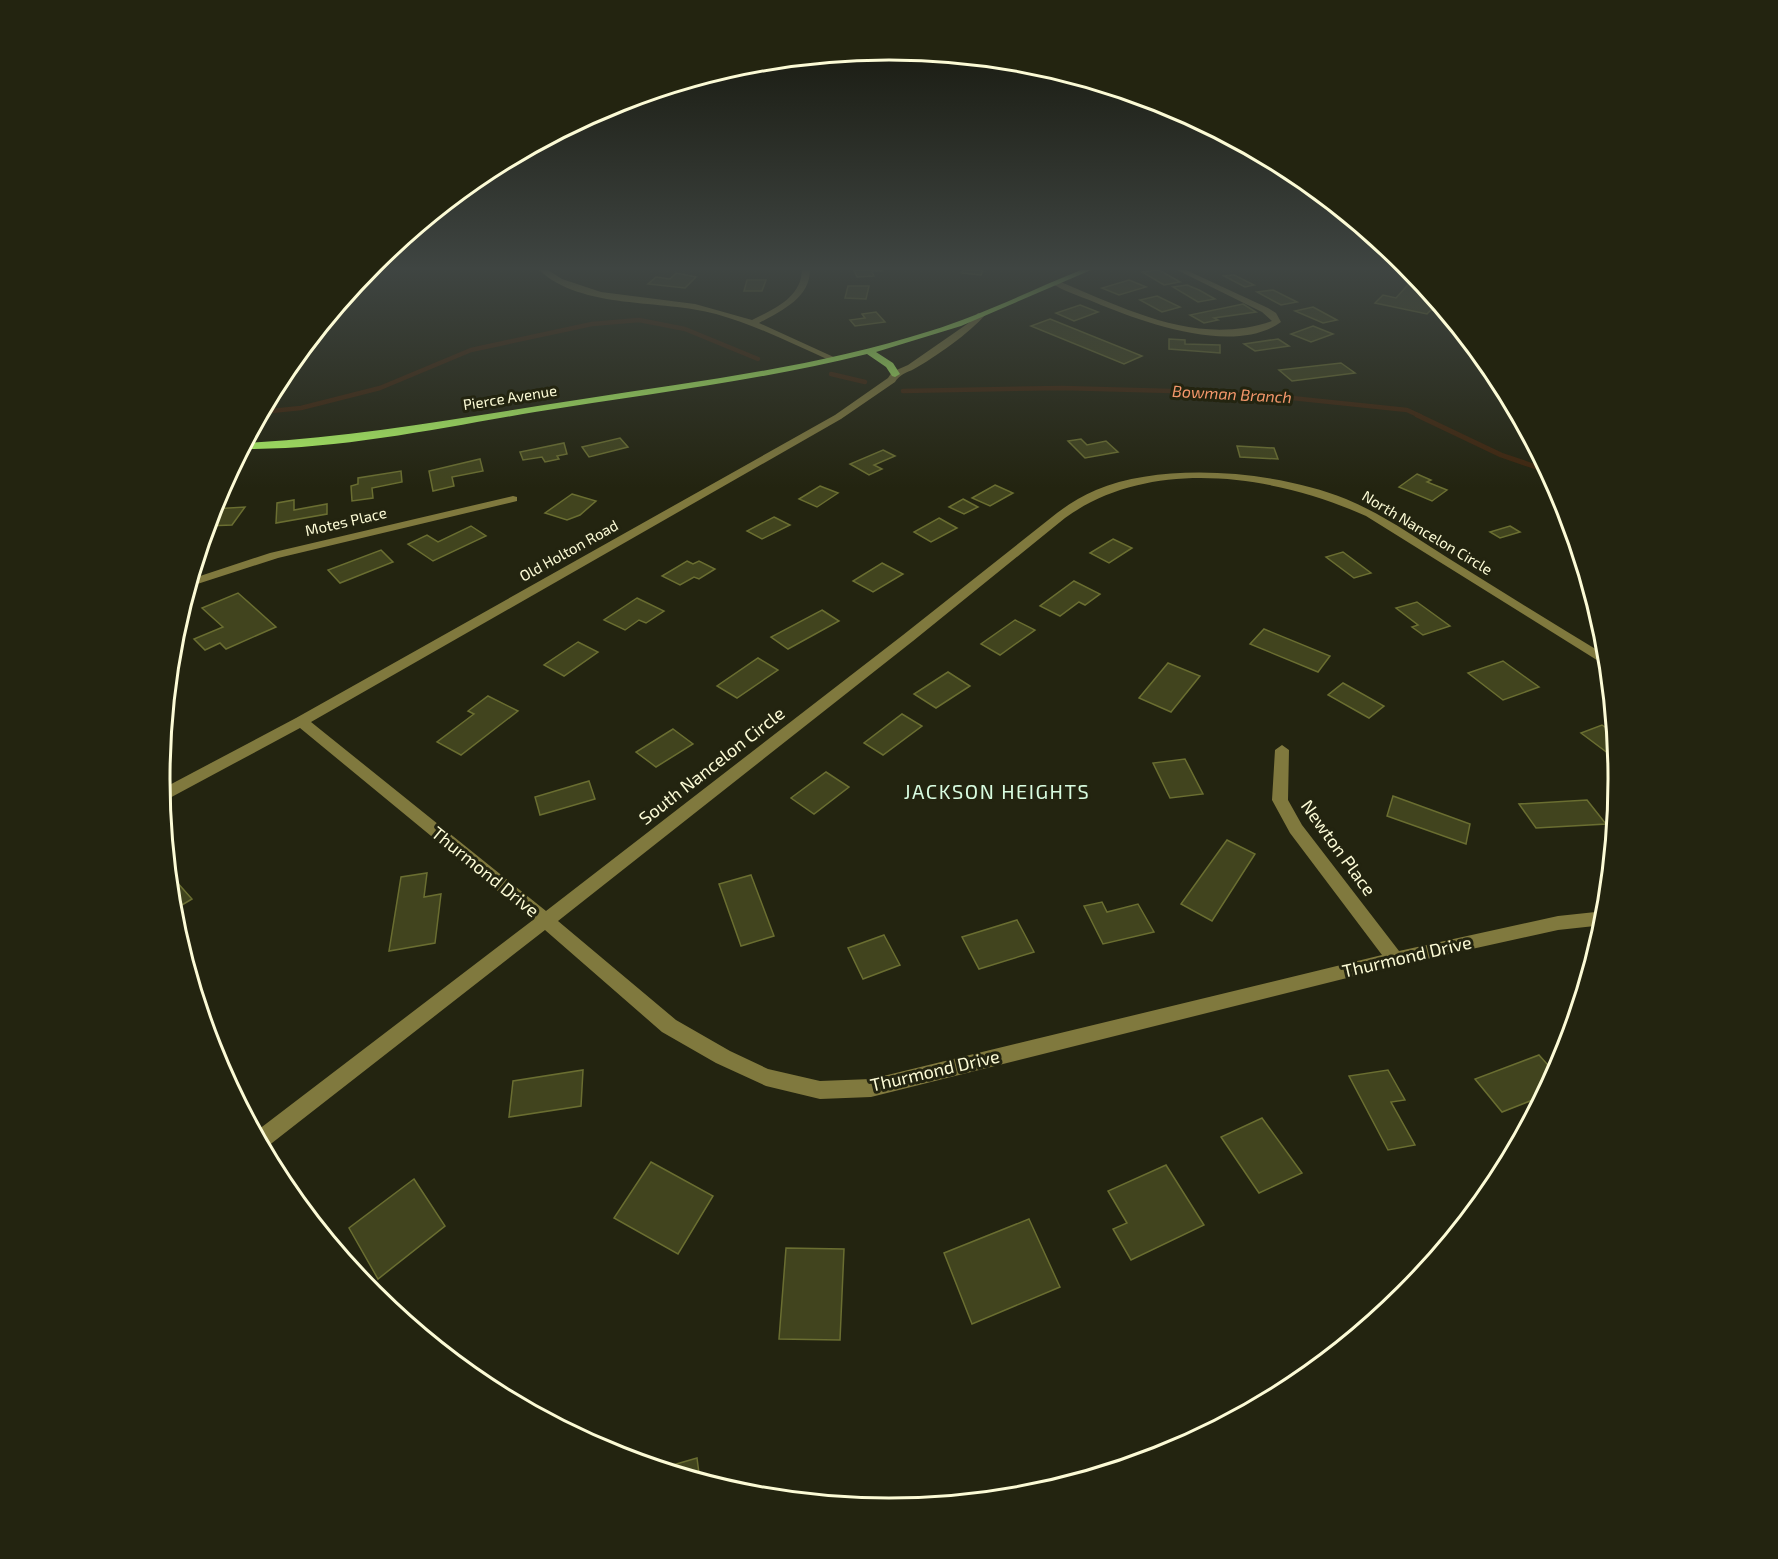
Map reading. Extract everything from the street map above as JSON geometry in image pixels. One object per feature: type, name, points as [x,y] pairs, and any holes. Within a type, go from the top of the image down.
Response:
[{"type":"main road","name":"Pierce Avenue","points":[[252,445],[322,440],[423,427],[733,379],[834,360],[902,343]]},
{"type":"main road","points":[[869,352],[890,365],[895,374]]},
{"type":"street","points":[[796,343],[834,360]]},
{"type":"street","name":"Old Holton Road","points":[[170,791],[301,721],[838,417],[892,380],[895,374],[911,367],[946,343]]},
{"type":"street","name":"North Nancelon Circle","points":[[1212,476],[1290,485],[1345,501],[1370,514],[1598,656]]},
{"type":"street","name":"South Nancelon Circle","points":[[265,1137],[546,921],[1070,509],[1113,488],[1167,479],[1212,476]]},
{"type":"street","name":"Motes Place","points":[[198,581],[274,555],[513,499]]},
{"type":"street","name":"Thurmond Drive","points":[[301,721],[546,921],[669,1026],[723,1057],[766,1077],[820,1090],[871,1088],[1395,959],[1558,923],[1595,919]]},
{"type":"street","name":"Newton Place","points":[[1282,750],[1280,800],[1296,829],[1395,959]]},
{"type":"building","points":[[1072,343],[1109,343],[1142,356],[1124,364]]},
{"type":"building","points":[[1169,343],[1220,345],[1220,353],[1169,349]]},
{"type":"building","points":[[1284,343],[1289,346],[1255,351],[1244,344]]},
{"type":"building","points":[[1341,363],[1355,373],[1292,381],[1279,370]]},
{"type":"building","points":[[620,438],[628,447],[589,457],[582,447]]},
{"type":"building","points":[[1081,439],[1087,445],[1106,441],[1118,452],[1085,458],[1068,441]]},
{"type":"building","points":[[564,443],[567,454],[557,456],[559,459],[545,462],[542,457],[523,460],[520,452]]},
{"type":"building","points":[[1237,446],[1274,448],[1278,459],[1240,457]]},
{"type":"building","points":[[883,450],[895,456],[874,465],[882,469],[869,475],[850,464]]},
{"type":"building","points":[[480,459],[483,471],[452,477],[454,486],[433,491],[429,471]]},
{"type":"building","points":[[401,471],[402,482],[372,488],[373,498],[352,501],[351,486],[358,484],[358,478]]},
{"type":"building","points":[[1417,474],[1431,480],[1427,482],[1447,490],[1432,501],[1399,487]]},
{"type":"building","points":[[995,485],[1013,493],[990,506],[972,498]]},
{"type":"building","points":[[820,486],[838,493],[817,507],[799,499]]},
{"type":"building","points":[[572,494],[596,501],[580,515],[567,520],[545,513]]},
{"type":"building","points":[[963,499],[978,507],[964,514],[949,507]]},
{"type":"building","points":[[294,500],[294,510],[327,504],[327,514],[276,523],[277,503]]},
{"type":"building","points":[[245,507],[232,525],[216,526],[222,508]]},
{"type":"building","points":[[774,517],[790,525],[762,539],[747,531]]},
{"type":"building","points":[[939,518],[957,528],[931,542],[914,532]]},
{"type":"building","points":[[471,526],[486,536],[433,561],[408,544],[427,535],[438,542]]},
{"type":"building","points":[[1510,526],[1520,532],[1500,538],[1490,532]]},
{"type":"building","points":[[1113,539],[1132,548],[1109,563],[1090,553]]},
{"type":"building","points":[[381,550],[393,562],[340,583],[328,570]]},
{"type":"building","points":[[1343,552],[1371,573],[1354,578],[1326,557]]},
{"type":"building","points":[[687,561],[693,564],[699,561],[715,569],[699,579],[694,577],[680,585],[662,576]]},
{"type":"building","points":[[882,563],[903,574],[873,592],[853,581]]},
{"type":"building","points":[[1074,581],[1100,594],[1085,605],[1079,602],[1060,616],[1040,606]]},
{"type":"building","points":[[238,593],[276,627],[226,649],[220,643],[205,650],[194,639],[223,627],[202,608]]},
{"type":"building","points":[[637,598],[664,611],[646,623],[639,620],[625,630],[604,620]]},
{"type":"building","points":[[1417,602],[1450,626],[1423,635],[1412,627],[1418,625],[1396,608]]},
{"type":"building","points":[[822,610],[839,621],[788,649],[771,637]]},
{"type":"building","points":[[1015,620],[1035,630],[1000,655],[981,644]]},
{"type":"building","points":[[1264,629],[1330,656],[1318,672],[1250,644]]},
{"type":"building","points":[[578,642],[598,652],[564,676],[544,665]]},
{"type":"building","points":[[758,658],[778,670],[737,698],[717,686]]},
{"type":"building","points":[[1503,661],[1539,687],[1503,700],[1468,673]]},
{"type":"building","points":[[1168,663],[1200,676],[1171,712],[1139,698]]},
{"type":"building","points":[[948,672],[970,686],[936,708],[914,694]]},
{"type":"building","points":[[1343,683],[1384,706],[1369,718],[1328,695]]},
{"type":"building","points":[[488,696],[518,711],[461,755],[437,742],[474,714],[468,711]]},
{"type":"building","points":[[902,714],[922,726],[883,755],[864,743]]},
{"type":"building","points":[[1602,725],[1607,728],[1607,753],[1581,733]]},
{"type":"building","points":[[673,729],[693,744],[656,767],[636,752]]},
{"type":"building","points":[[1185,759],[1203,794],[1170,798],[1153,763]]},
{"type":"building","points":[[826,772],[849,787],[814,814],[791,798]]},
{"type":"building","points":[[589,781],[595,799],[540,815],[535,797]]},
{"type":"building","points":[[1393,796],[1470,824],[1466,844],[1387,816]]},
{"type":"building","points":[[1587,800],[1606,824],[1536,828],[1519,804]]},
{"type":"building","points":[[1227,840],[1255,854],[1212,921],[1181,904]]},
{"type":"building","points":[[427,873],[424,897],[441,894],[435,943],[389,951],[401,877]]},
{"type":"building","points":[[751,875],[774,936],[741,946],[719,884]]},
{"type":"building","points":[[177,883],[192,899],[181,906]]},
{"type":"building","points":[[1102,902],[1107,912],[1138,904],[1154,932],[1103,944],[1084,906]]},
{"type":"building","points":[[1017,920],[1034,952],[979,969],[962,937]]},
{"type":"building","points":[[884,935],[900,965],[863,979],[848,948]]},
{"type":"building","points":[[1539,1055],[1549,1066],[1533,1100],[1502,1112],[1475,1079]]},
{"type":"building","points":[[583,1070],[581,1106],[509,1117],[513,1081]]},
{"type":"building","points":[[1388,1070],[1405,1100],[1391,1102],[1415,1145],[1388,1150],[1349,1076]]},
{"type":"building","points":[[1262,1118],[1302,1173],[1259,1193],[1221,1137]]},
{"type":"building","points":[[651,1162],[713,1196],[678,1254],[614,1218]]},
{"type":"building","points":[[1166,1165],[1204,1225],[1131,1260],[1113,1229],[1127,1223],[1108,1191]]},
{"type":"building","points":[[414,1179],[445,1226],[378,1279],[349,1228]]},
{"type":"building","points":[[1029,1219],[1060,1287],[972,1324],[944,1253]]},
{"type":"building","points":[[786,1248],[844,1249],[840,1340],[779,1339]]},
{"type":"building","points":[[697,1458],[699,1473],[672,1465]]},
{"type":"waterway","name":"Bowman Branch","points":[[272,411],[301,408],[380,388],[471,350],[505,343]]},
{"type":"waterway","name":"Bowman Branch","points":[[718,343],[758,359]]},
{"type":"waterway","name":"Bowman Branch","points":[[831,374],[865,382]]},
{"type":"waterway","name":"Bowman Branch","points":[[903,391],[1062,388],[1244,393],[1407,410],[1420,416]]},
{"type":"waterway","name":"Bowman Branch","points":[[1417,415],[1501,455],[1537,467]]},
{"type":"district","name":"JACKSON HEIGHTS","points":[[997,792]]}]
